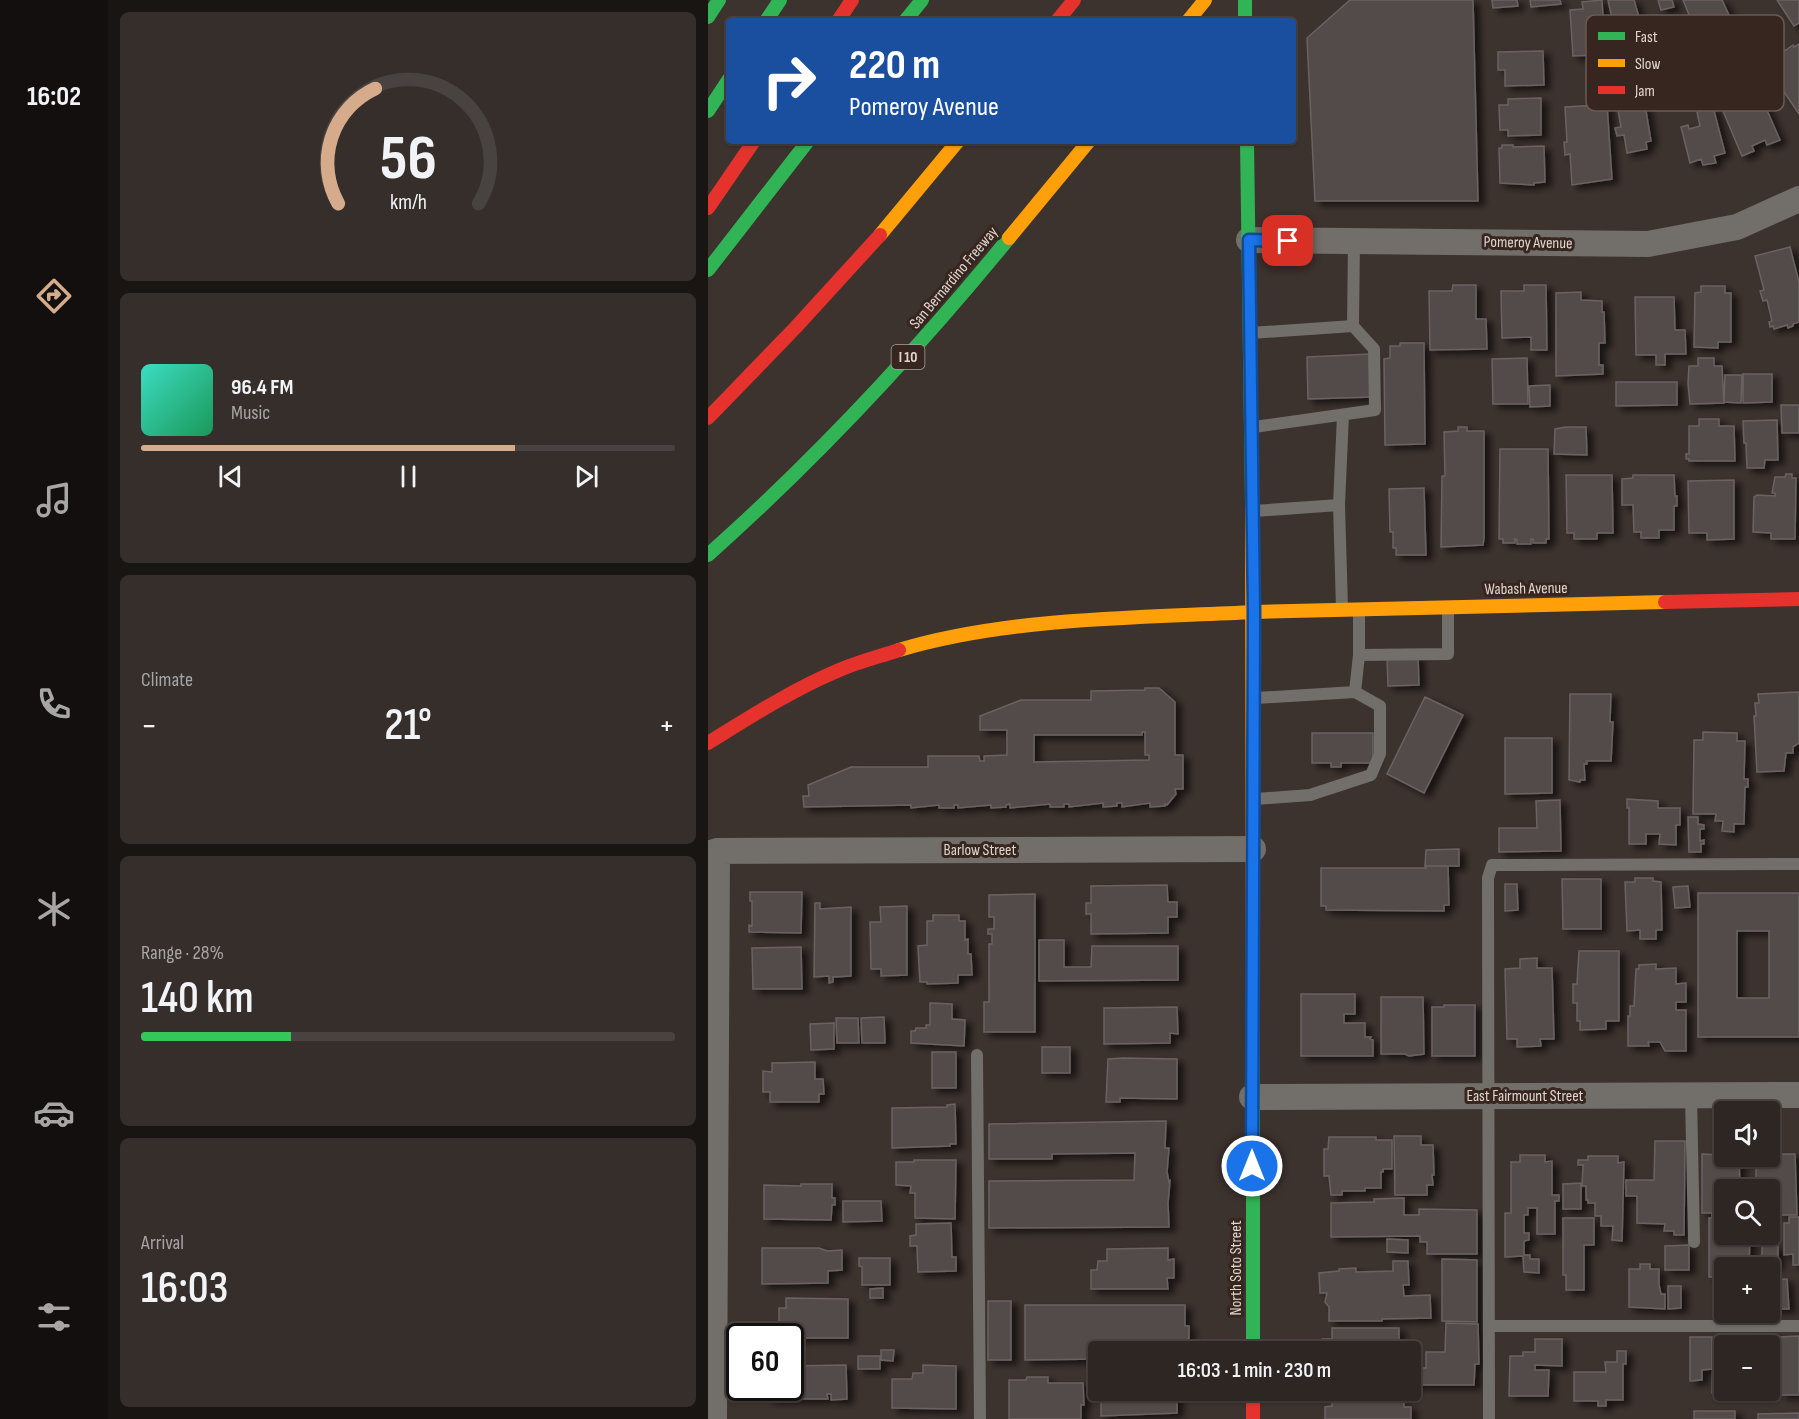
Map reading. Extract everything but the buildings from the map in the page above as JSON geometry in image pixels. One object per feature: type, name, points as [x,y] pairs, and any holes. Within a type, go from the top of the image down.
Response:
[{"type":"main road","points":[[708,17],[719,0]]},
{"type":"main road","points":[[768,18],[780,0]]},
{"type":"main road","points":[[840,18],[852,0]]},
{"type":"main road","points":[[907,18],[922,0]]},
{"type":"main road","points":[[1059,18],[1074,0]]},
{"type":"main road","points":[[1190,18],[1205,0]]},
{"type":"main road","points":[[1245,0],[1245,18]]},
{"type":"main road","points":[[708,111],[726,84]]},
{"type":"main road","points":[[708,208],[752,144]]},
{"type":"main road","points":[[708,270],[806,144]]},
{"type":"main road","points":[[708,418],[880,235],[956,144]]},
{"type":"main road","name":"San Bernardino Freeway","points":[[708,555],[777,494],[862,407],[981,273],[1087,144]]},
{"type":"main road","name":"North Soto Street","points":[[1247,144],[1254,612],[1253,1341]]},
{"type":"main road","name":"Wabash Avenue","points":[[708,743],[806,686],[855,664],[914,646],[1034,624],[1254,612],[1799,599]]},
{"type":"main road","points":[[1253,1401],[1253,1419]]},
{"type":"street","name":"Pomeroy Avenue","points":[[1249,240],[1648,244],[1737,227],[1799,199]]},
{"type":"street","name":"Barlow Street","points":[[712,852],[1253,849]]},
{"type":"street","points":[[712,852],[714,1419]]},
{"type":"street","name":"East Fairmount Street","points":[[1252,1097],[1799,1095]]},
{"type":"lane","points":[[1251,427],[1375,410],[1374,349],[1353,327],[1354,241]]},
{"type":"lane","points":[[1250,333],[1353,327]]},
{"type":"lane","points":[[1342,610],[1339,505],[1343,415]]},
{"type":"lane","points":[[1252,511],[1339,505]]},
{"type":"lane","points":[[1359,655],[1448,654],[1448,607]]},
{"type":"lane","points":[[1355,692],[1359,655],[1359,609]]},
{"type":"lane","points":[[1253,699],[1355,692],[1380,706],[1380,754],[1371,776],[1310,795],[1254,800]]},
{"type":"lane","points":[[1489,1419],[1488,878],[1492,865],[1799,864]]},
{"type":"lane","points":[[977,1055],[980,1419]]},
{"type":"lane","points":[[1691,1096],[1694,1242]]},
{"type":"lane","points":[[1489,1326],[1799,1326]]},
{"type":"traffic: fast","points":[[708,17],[719,0]]},
{"type":"traffic: fast","points":[[768,18],[780,0]]},
{"type":"traffic: fast","points":[[907,18],[922,0]]},
{"type":"traffic: fast","points":[[1245,0],[1245,18]]},
{"type":"traffic: fast","points":[[708,111],[726,84]]},
{"type":"traffic: fast","points":[[708,270],[806,144]]},
{"type":"traffic: fast","points":[[1247,144],[1252,503]]},
{"type":"traffic: fast","points":[[708,555],[789,480],[865,402],[902,363],[1009,238]]},
{"type":"traffic: fast","points":[[1253,1014],[1253,1341]]},
{"type":"traffic: slow","points":[[1190,18],[1205,0]]},
{"type":"traffic: slow","points":[[880,235],[956,144]]},
{"type":"traffic: slow","points":[[1009,238],[1087,144]]},
{"type":"traffic: slow","points":[[1252,503],[1253,1014]]},
{"type":"traffic: slow","points":[[1254,612],[1665,602]]},
{"type":"traffic: slow","points":[[899,650],[941,639],[1029,625],[1254,612]]},
{"type":"traffic: jam","points":[[840,18],[852,0]]},
{"type":"traffic: jam","points":[[1059,18],[1074,0]]},
{"type":"traffic: jam","points":[[708,208],[752,144]]},
{"type":"traffic: jam","points":[[708,418],[880,235]]},
{"type":"traffic: jam","points":[[1665,602],[1799,599]]},
{"type":"traffic: jam","points":[[708,743],[771,704],[820,678],[899,650]]},
{"type":"traffic: jam","points":[[1253,1401],[1253,1419]]},
{"type":"route","points":[[1252,1166],[1254,612],[1249,240],[1288,241]]}]
